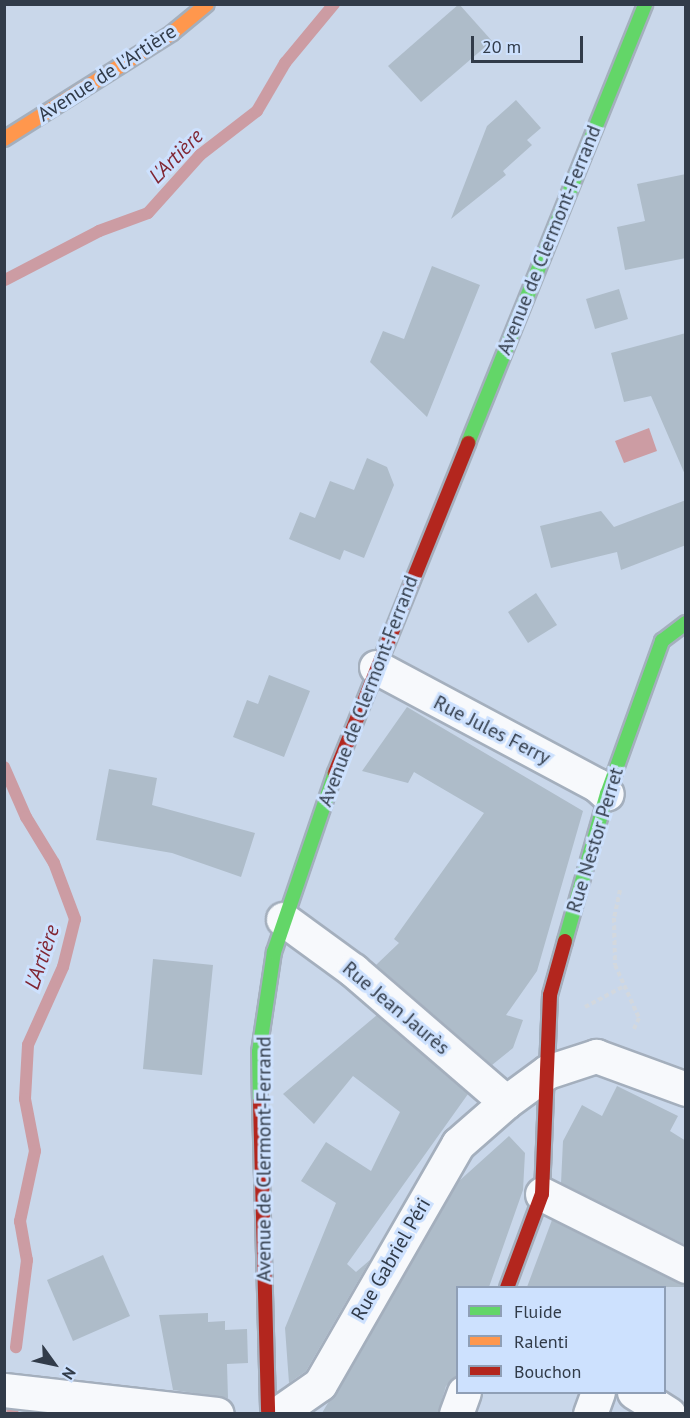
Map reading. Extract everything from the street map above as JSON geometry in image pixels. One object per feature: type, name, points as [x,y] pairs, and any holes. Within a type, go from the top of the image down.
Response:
[{"type":"street","name":"Avenue de l'Artière","points":[[4,139],[172,33],[207,4]]},
{"type":"street","name":"Avenue de Clermont-Ferrand","points":[[268,1413],[259,1052],[274,952],[283,919],[325,798],[376,667],[645,4]]},
{"type":"street","name":"Rue Nestor Perret","points":[[507,1286],[542,1194],[550,995],[607,794],[662,641],[686,623]]},
{"type":"street","name":"Rue Jules Ferry","points":[[376,667],[597,785],[607,794]]},
{"type":"street","name":"Rue Jean Jaurès","points":[[283,919],[353,970],[506,1102]]},
{"type":"street","name":"Rue Gabriel Péri","points":[[277,1413],[320,1384],[458,1144],[506,1102],[547,1072],[596,1056],[686,1089]]},
{"type":"street","points":[[542,1194],[686,1266]]},
{"type":"street","points":[[4,1390],[166,1411],[217,1413]]},
{"type":"street","points":[[456,1413],[463,1394]]},
{"type":"street","points":[[590,1413],[597,1394]]},
{"type":"street","points":[[637,1394],[669,1413]]},
{"type":"path","points":[[618,1064],[639,1018],[615,965],[614,918],[621,888]]},
{"type":"path","points":[[586,1006],[624,986]]},
{"type":"shaded area","points":[[649,428],[657,451],[624,463],[615,441]]},
{"type":"building","points":[[459,4],[492,41],[421,102],[388,66]]},
{"type":"building","points":[[516,100],[541,128],[527,140],[532,145],[503,171],[506,175],[451,219],[487,126]]},
{"type":"building","points":[[686,174],[686,258],[625,270],[617,227],[645,221],[637,184]]},
{"type":"building","points":[[432,266],[480,285],[427,417],[370,362],[383,331],[404,339]]},
{"type":"building","points":[[619,289],[628,319],[595,329],[586,299]]},
{"type":"building","points":[[686,333],[686,477],[651,396],[624,402],[611,353]]},
{"type":"building","points":[[367,458],[387,467],[394,485],[364,558],[344,550],[340,560],[289,539],[300,512],[315,518],[330,481],[354,490]]},
{"type":"building","points":[[686,500],[686,545],[621,570],[617,552],[551,568],[540,526],[601,511],[614,527]]},
{"type":"building","points":[[536,593],[557,625],[528,643],[508,612]]},
{"type":"building","points":[[269,675],[310,691],[284,757],[233,737],[247,700],[258,704]]},
{"type":"building","points":[[407,707],[583,811],[537,971],[506,1015],[523,1020],[513,1048],[492,1065],[376,965],[399,943],[394,939],[484,813],[414,772],[408,783],[362,771]]},
{"type":"building","points":[[109,769],[157,778],[152,805],[255,833],[241,877],[172,853],[96,840]]},
{"type":"building","points":[[153,959],[213,965],[202,1075],[143,1069]]},
{"type":"building","points":[[377,1015],[468,1094],[347,1264],[356,1272],[370,1260],[306,1371],[289,1383],[285,1328],[336,1203],[301,1181],[326,1142],[371,1171],[400,1112],[353,1076],[314,1124],[283,1094]]},
{"type":"building","points":[[617,1086],[678,1116],[670,1131],[686,1141],[686,1245],[561,1183],[563,1141],[582,1105],[602,1116]]},
{"type":"building","points":[[509,1136],[525,1153],[523,1190],[489,1286],[456,1286],[456,1377],[446,1386],[438,1413],[322,1413],[459,1181]]},
{"type":"building","points":[[552,1220],[686,1284],[686,1287],[527,1286]]},
{"type":"building","points":[[103,1255],[130,1316],[73,1341],[47,1280]]},
{"type":"building","points":[[208,1313],[208,1322],[225,1321],[225,1330],[247,1329],[248,1363],[227,1364],[228,1398],[173,1390],[159,1315]]},
{"type":"waterway","name":"L'Artière","points":[[5,280],[99,231],[148,213],[200,155],[257,111],[285,63],[334,4]]},
{"type":"waterway","name":"L'Artière","points":[[4,767],[26,817],[54,863],[75,919],[63,967],[28,1045],[25,1099],[35,1151],[20,1221],[27,1260],[16,1347]]},
{"type":"waterway","name":"L'Artière","points":[[12,1414],[13,1407]]},
{"type":"traffic: fast","points":[[468,443],[645,4]]},
{"type":"traffic: fast","points":[[565,941],[607,794],[662,641],[686,623]]},
{"type":"traffic: fast","points":[[260,1102],[259,1052],[274,952],[335,773]]},
{"type":"traffic: slow","points":[[4,139],[172,33],[207,4]]},
{"type":"traffic: jam","points":[[335,773],[468,443]]},
{"type":"traffic: jam","points":[[508,1286],[542,1194],[550,995],[565,941]]},
{"type":"traffic: jam","points":[[260,1102],[268,1414]]}]
